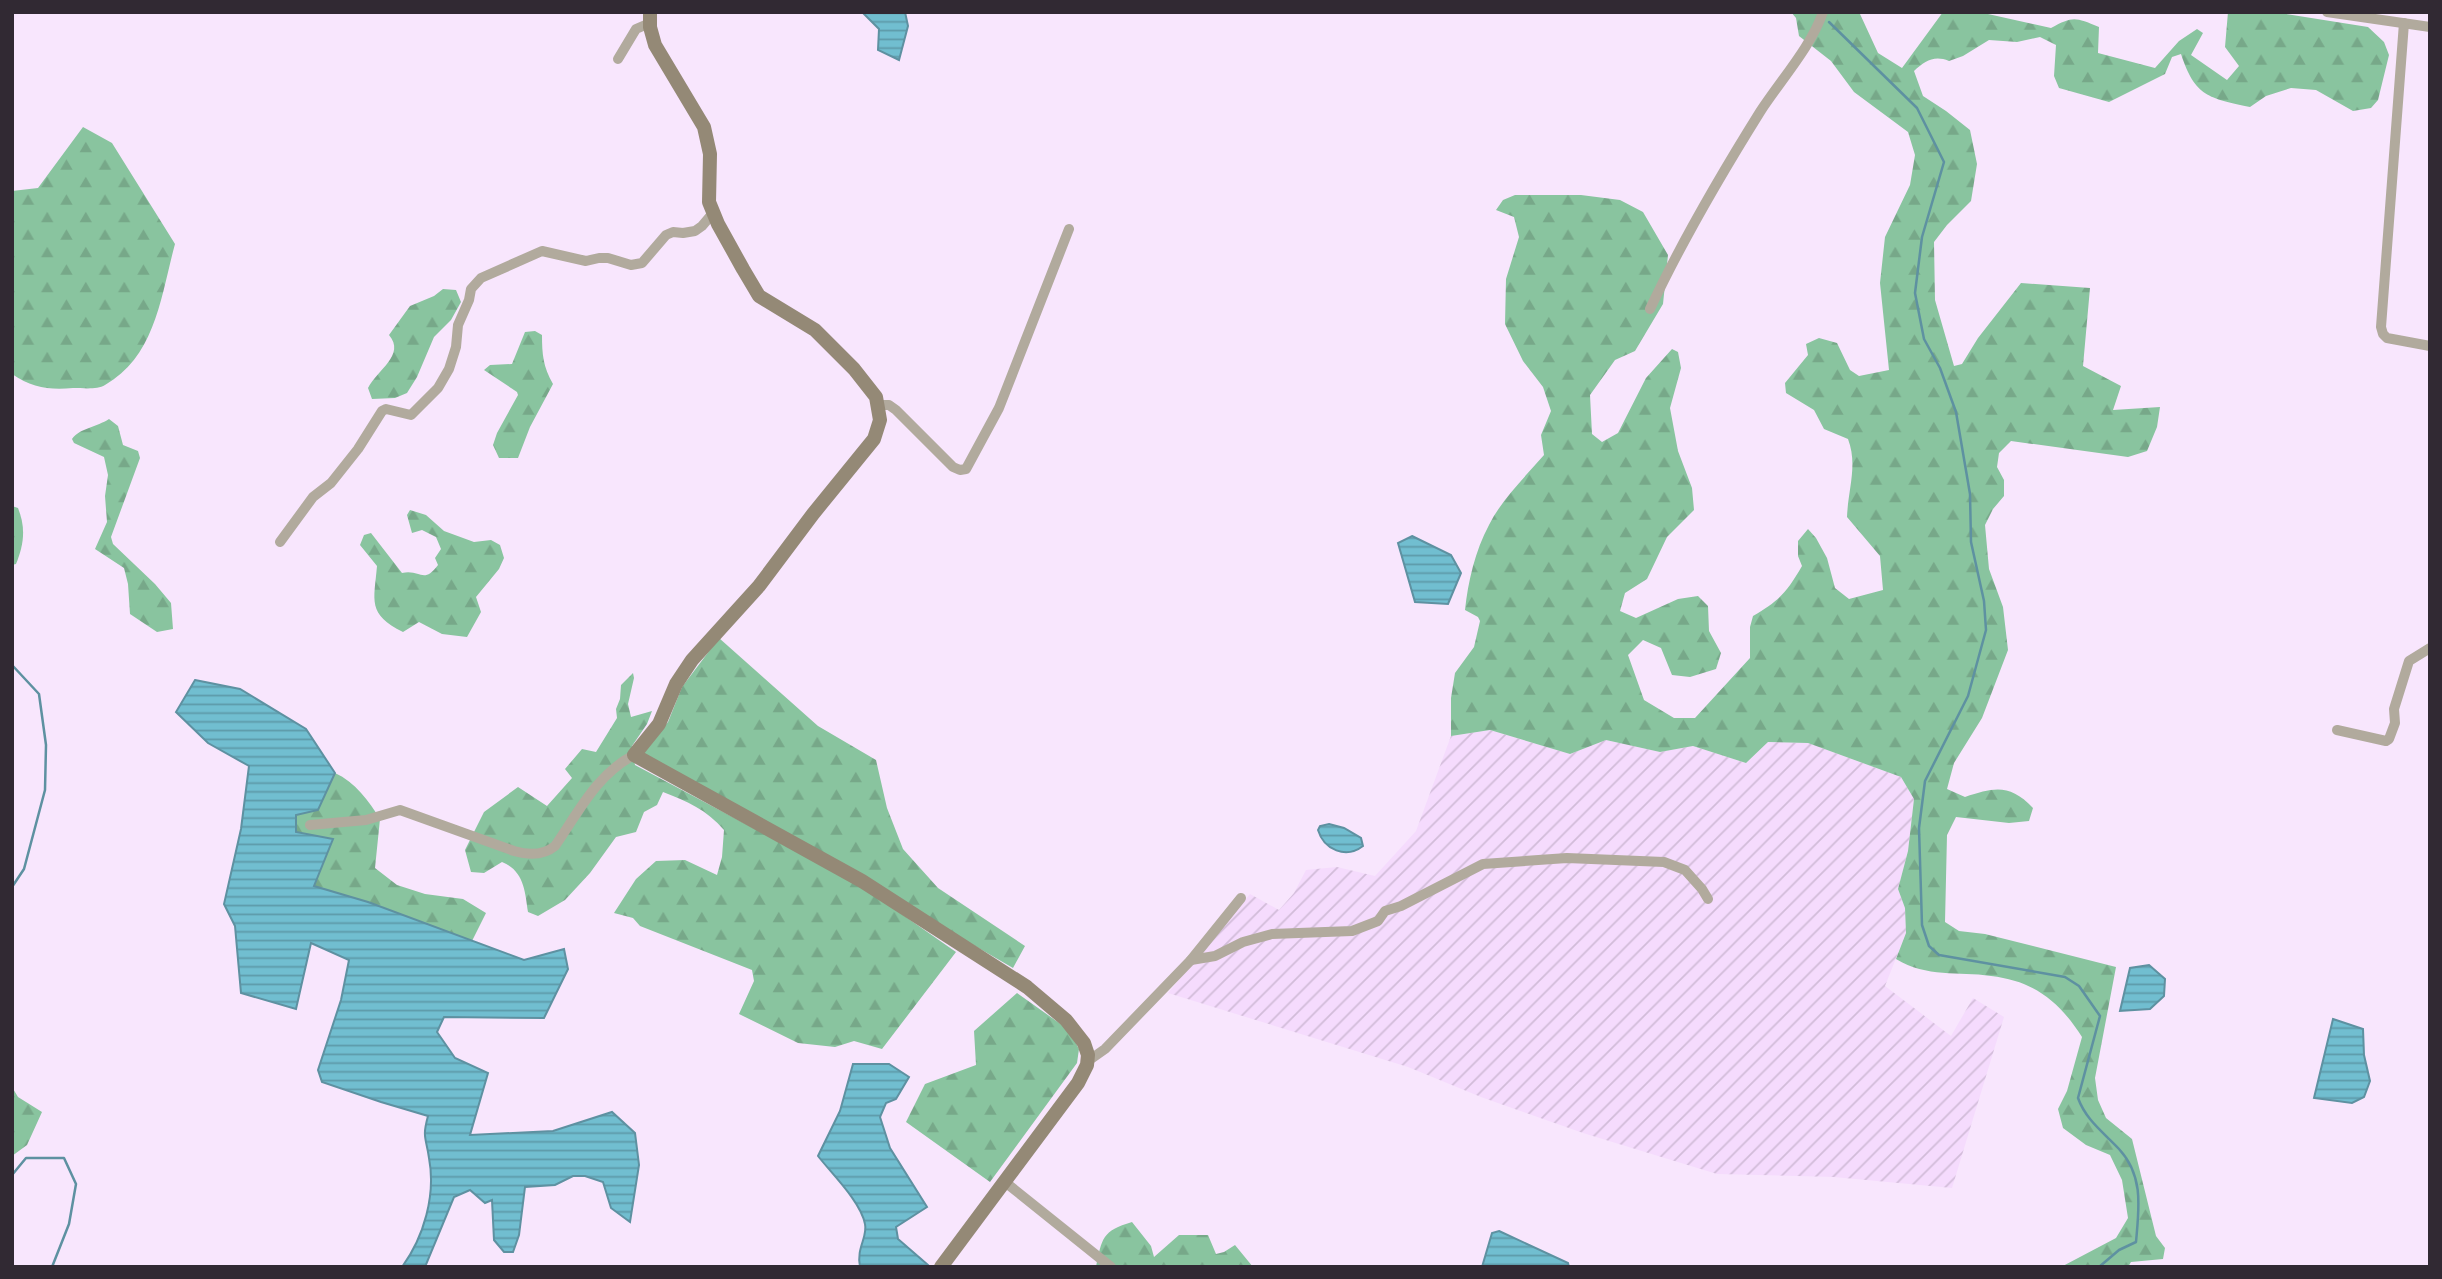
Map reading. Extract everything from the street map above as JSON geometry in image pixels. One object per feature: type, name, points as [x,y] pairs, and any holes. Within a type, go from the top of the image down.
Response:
[{"type":"street","points":[[1650,309],[1686,237],[1760,113],[1814,32],[1823,12]]},
{"type":"street","points":[[2327,12],[2430,26]]},
{"type":"street","points":[[310,825],[366,820],[400,810],[526,854],[546,852],[555,846],[601,779],[616,765],[634,755],[659,724],[676,684],[692,660],[759,586],[874,439],[880,420],[879,404],[863,380],[826,340],[790,313],[759,296],[713,213],[708,193],[708,136],[655,45],[650,18],[636,29],[618,59]]},
{"type":"street","points":[[2404,23],[2381,327],[2387,338],[2430,346]]},
{"type":"street","points":[[280,542],[313,497],[331,483],[358,449],[382,411],[386,409],[411,415],[438,388],[449,369],[456,347],[458,325],[471,289],[481,278],[542,251],[586,261],[599,258],[631,265],[642,262],[666,235],[695,231],[713,213]]},
{"type":"street","points":[[879,404],[889,405],[896,410],[953,467],[965,469],[999,408],[1069,229]]},
{"type":"street","points":[[2337,730],[2386,741],[2389,739],[2395,723],[2394,709],[2409,661],[2430,648]]},
{"type":"street","points":[[634,755],[862,881],[1009,974],[1051,1005],[1084,1043],[1088,1061],[1078,1083],[941,1267]]},
{"type":"street","points":[[1191,960],[1215,956],[1242,942],[1272,934],[1352,931],[1378,921],[1385,911],[1401,906],[1483,864],[1567,858],[1664,862],[1685,870],[1708,899]]},
{"type":"street","points":[[1088,1061],[1105,1049],[1191,960],[1241,898]]},
{"type":"street","points":[[1005,1182],[1111,1267]]},
{"type":"shaded area","points":[[1490,730],[1570,754],[1606,740],[1660,752],[1693,746],[1746,763],[1768,742],[1808,743],[1901,777],[1914,799],[1908,851],[1898,889],[1905,908],[1906,933],[1885,986],[1951,1036],[1973,998],[2004,1017],[1952,1188],[1834,1177],[1717,1174],[1583,1133],[1481,1097],[1408,1067],[1168,993],[1250,894],[1279,910],[1294,893],[1306,870],[1337,867],[1375,876],[1416,831],[1451,736]]},
{"type":"green space","points":[[1791,12],[1860,14],[1878,53],[1902,68],[1943,12],[1979,12],[2051,28],[2064,21],[2079,20],[2099,27],[2098,53],[2155,68],[2179,41],[2197,29],[2203,33],[2191,55],[2227,80],[2239,66],[2225,47],[2228,12],[2273,12],[2368,27],[2384,42],[2389,55],[2378,100],[2371,108],[2353,111],[2316,90],[2291,88],[2266,96],[2250,107],[2214,98],[2198,87],[2192,79],[2181,54],[2172,57],[2165,74],[2109,102],[2059,88],[2054,76],[2056,45],[2040,37],[2017,42],[1989,40],[1963,56],[1949,61],[1930,60],[1914,71],[1923,96],[1970,130],[1977,164],[1971,201],[1934,242],[1935,300],[1954,366],[1962,364],[1978,338],[2021,283],[2090,288],[2083,366],[2121,386],[2113,410],[2160,407],[2157,427],[2147,451],[2128,457],[2011,441],[1999,453],[1997,467],[2004,480],[2004,496],[1985,525],[1989,569],[2003,607],[2008,650],[1982,718],[1954,763],[1947,789],[1965,797],[1985,791],[2009,791],[2033,808],[2029,821],[2009,823],[1956,817],[1947,835],[1945,922],[1959,931],[1985,934],[2116,967],[2095,1078],[2098,1100],[2106,1118],[2132,1139],[2156,1236],[2165,1248],[2163,1259],[2131,1262],[2128,1267],[2061,1267],[2116,1238],[2128,1218],[2122,1180],[2110,1155],[2086,1145],[2063,1128],[2058,1109],[2067,1091],[2082,1037],[2054,1003],[2033,988],[1991,976],[1919,969],[1896,959],[1906,933],[1905,908],[1898,889],[1908,851],[1914,799],[1901,777],[1808,743],[1768,742],[1746,763],[1693,746],[1660,752],[1606,740],[1570,754],[1490,730],[1451,736],[1451,698],[1455,673],[1474,647],[1480,621],[1465,610],[1476,556],[1500,506],[1544,455],[1541,435],[1551,411],[1543,387],[1523,361],[1505,324],[1506,279],[1519,237],[1514,217],[1496,210],[1503,200],[1515,195],[1581,195],[1620,200],[1643,212],[1668,255],[1663,304],[1635,351],[1615,360],[1590,395],[1592,434],[1602,442],[1618,433],[1646,378],[1672,349],[1678,352],[1681,368],[1670,408],[1678,451],[1692,488],[1694,510],[1667,537],[1647,579],[1625,593],[1620,611],[1636,618],[1678,599],[1698,596],[1708,606],[1709,631],[1721,653],[1716,669],[1690,677],[1672,675],[1661,648],[1643,640],[1628,655],[1644,700],[1674,718],[1695,718],[1750,658],[1750,627],[1753,616],[1770,606],[1797,575],[1802,566],[1798,556],[1798,541],[1808,529],[1827,558],[1835,588],[1849,599],[1883,590],[1880,556],[1847,517],[1852,468],[1848,439],[1824,429],[1814,410],[1786,393],[1785,383],[1808,355],[1806,344],[1819,338],[1837,343],[1850,370],[1859,376],[1889,370],[1880,283],[1885,237],[1910,185],[1915,155],[1908,132],[1854,92],[1831,61],[1799,36],[1796,18]]},
{"type":"green space","points":[[83,127],[112,143],[175,244],[154,323],[146,341],[122,373],[102,387],[49,388],[34,385],[12,374],[12,191],[38,188]]},
{"type":"green space","points":[[443,289],[456,290],[461,302],[451,320],[434,337],[407,393],[395,398],[372,399],[368,388],[392,356],[394,349],[389,335],[410,306],[434,296]]},
{"type":"green space","points":[[535,331],[542,335],[544,360],[553,384],[530,427],[518,458],[499,458],[493,445],[518,395],[484,370],[490,365],[512,364],[525,332]]},
{"type":"green space","points":[[109,419],[118,426],[123,445],[138,451],[140,458],[111,537],[113,544],[171,603],[173,629],[157,632],[130,614],[124,568],[95,549],[107,522],[105,496],[108,475],[104,457],[74,443],[72,439],[79,432]]},
{"type":"green space","points":[[12,506],[18,508],[23,536],[16,564],[12,565]]},
{"type":"green space","points":[[410,510],[426,515],[444,531],[474,542],[491,540],[500,545],[504,558],[499,569],[476,597],[481,612],[467,637],[442,634],[419,622],[403,632],[383,619],[378,612],[374,598],[377,566],[360,545],[364,535],[371,533],[402,573],[425,575],[438,565],[435,558],[441,549],[436,537],[422,530],[412,533],[407,515]]},
{"type":"green space","points":[[719,638],[818,726],[876,760],[887,808],[903,849],[938,888],[1025,946],[1013,968],[642,753],[668,722],[682,687]]},
{"type":"green space","points":[[633,673],[628,704],[631,717],[652,711],[647,724],[632,746],[635,765],[860,885],[956,952],[882,1049],[854,1041],[835,1047],[798,1043],[739,1014],[754,981],[752,970],[640,926],[633,918],[614,913],[636,879],[656,861],[685,860],[717,875],[722,857],[724,830],[704,812],[680,799],[663,792],[657,805],[644,812],[636,832],[616,837],[590,873],[565,900],[538,916],[528,912],[522,882],[509,866],[502,862],[484,873],[471,872],[465,850],[484,812],[518,787],[547,806],[572,778],[565,769],[582,749],[596,752],[617,718],[621,685]]},
{"type":"green space","points":[[335,773],[349,781],[361,793],[380,819],[375,868],[397,885],[425,894],[463,899],[486,913],[472,941],[368,902],[314,886],[295,832],[296,814],[317,810]]},
{"type":"green space","points":[[1017,993],[1069,1030],[1079,1049],[1077,1063],[990,1182],[906,1122],[925,1084],[976,1065],[974,1031]]},
{"type":"green space","points":[[12,1087],[18,1097],[42,1112],[27,1145],[12,1156]]},
{"type":"green space","points":[[1132,1222],[1151,1246],[1154,1257],[1179,1235],[1208,1235],[1216,1254],[1235,1245],[1253,1267],[1096,1267],[1105,1237],[1115,1229]]},
{"type":"water","points":[[862,12],[905,12],[908,26],[899,60],[878,50],[879,29]]},
{"type":"water","points":[[1412,536],[1451,555],[1461,573],[1448,604],[1415,602],[1398,543]]},
{"type":"water","points":[[195,680],[240,689],[306,729],[335,773],[318,810],[296,815],[296,832],[333,839],[314,886],[368,902],[524,960],[564,949],[568,969],[544,1018],[444,1017],[437,1032],[455,1058],[488,1073],[470,1135],[553,1131],[612,1112],[635,1133],[639,1165],[630,1222],[611,1208],[603,1182],[585,1176],[573,1176],[555,1185],[525,1187],[519,1235],[513,1252],[504,1252],[494,1240],[492,1200],[485,1203],[470,1190],[454,1197],[425,1267],[402,1267],[422,1229],[429,1201],[431,1172],[425,1133],[428,1116],[322,1082],[318,1070],[341,1000],[349,960],[311,943],[296,1009],[241,993],[235,926],[224,904],[241,829],[249,766],[208,743],[176,712]]},
{"type":"water","points":[[1329,824],[1344,828],[1361,838],[1363,846],[1350,852],[1330,847],[1318,830],[1320,826]]},
{"type":"water","points":[[2149,965],[2165,979],[2164,996],[2150,1009],[2120,1011],[2130,968]]},
{"type":"water","points":[[2333,1019],[2363,1029],[2364,1055],[2370,1081],[2364,1097],[2352,1103],[2314,1098]]},
{"type":"water","points":[[853,1064],[889,1064],[909,1077],[896,1099],[886,1103],[880,1117],[890,1148],[927,1207],[896,1227],[898,1239],[928,1265],[927,1267],[860,1267],[865,1234],[862,1216],[852,1198],[818,1156],[840,1111]]},
{"type":"water","points":[[1499,1231],[1568,1263],[1569,1267],[1482,1267],[1492,1233]]},
{"type":"waterway","points":[[1829,22],[1917,108],[1944,162],[1922,237],[1915,293],[1924,339],[1940,368],[1956,412],[1970,494],[1971,542],[1984,601],[1986,630],[1968,696],[1925,781],[1919,828],[1922,925],[1929,946],[1939,955],[2065,977],[2079,986],[2100,1016],[2078,1098],[2090,1119],[2127,1159],[2136,1181],[2139,1205],[2136,1242],[2119,1250],[2099,1267]]},
{"type":"waterway","points":[[12,665],[39,694],[46,745],[45,790],[24,869],[12,887]]},
{"type":"waterway","points":[[12,1175],[26,1158],[64,1158],[76,1184],[69,1224],[52,1267]]}]
